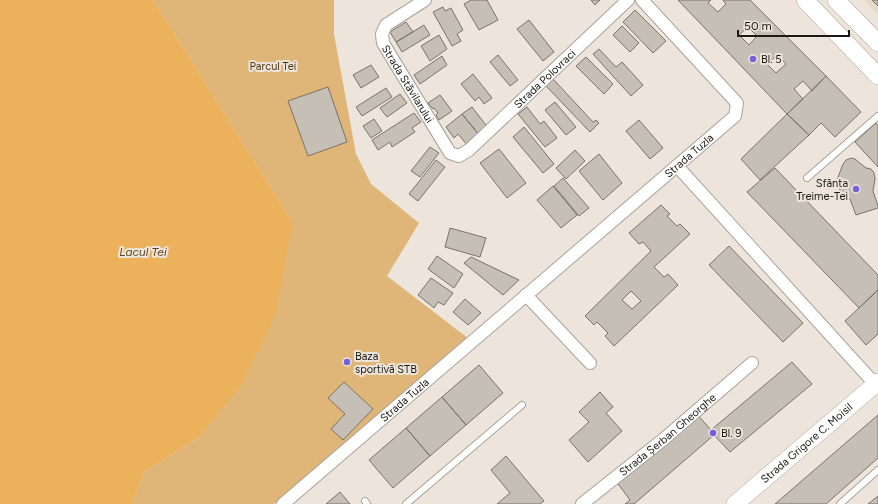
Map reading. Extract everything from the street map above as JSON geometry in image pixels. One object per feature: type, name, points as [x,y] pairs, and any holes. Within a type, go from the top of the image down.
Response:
[{"type":"street","name":"Strada Stăvilarului","points":[[425,0],[386,25],[382,34],[383,43],[450,153],[459,156]]},
{"type":"street","name":"Strada Polovraci","points":[[459,156],[469,150],[628,0]]},
{"type":"street","name":"Strada Tuzla","points":[[283,504],[736,116],[736,103],[642,0]]},
{"type":"street","points":[[804,0],[878,76]]},
{"type":"street","points":[[836,0],[878,43]]},
{"type":"street","points":[[677,166],[876,383]]},
{"type":"street","points":[[526,295],[590,363]]},
{"type":"street","name":"Strada Șerban Gheorghe","points":[[582,504],[665,438],[752,363]]},
{"type":"street","name":"Strada Grigore C. Moisil","points":[[735,504],[876,383]]},
{"type":"lane","points":[[807,178],[878,116]]},
{"type":"lane","points":[[406,504],[522,404]]},
{"type":"lane","points":[[840,504],[878,470]]},
{"type":"shaded area","points":[[864,0],[878,0],[878,15]]},
{"type":"green space","name":"Parcul Tei","points":[[153,0],[334,0],[334,34],[356,154],[371,184],[419,223],[387,276],[469,339],[274,504],[132,504],[144,472],[198,438],[292,222]]},
{"type":"water","name":"Lacul Tei","points":[[0,0],[153,0],[292,222],[276,313],[241,385],[198,438],[144,472],[132,504],[0,504]]},
{"type":"building","points":[[471,0],[487,0],[498,20],[479,30],[464,4]]},
{"type":"building","points":[[591,0],[600,0],[595,5]]},
{"type":"building","name":"Bl. 5","points":[[678,0],[711,0],[708,3],[718,12],[726,4],[723,0],[750,0],[826,76],[812,91],[803,81],[794,89],[803,99],[787,114]],"holes":[[[748,27],[757,36],[749,45],[739,35]],[[777,55],[786,64],[776,73],[767,64]]]},
{"type":"building","points":[[872,0],[878,0],[878,6]]},
{"type":"building","points":[[443,7],[445,11],[451,8],[463,30],[457,34],[461,41],[452,46],[433,12]]},
{"type":"building","points":[[635,10],[666,41],[653,53],[623,22]]},
{"type":"building","points":[[529,20],[554,52],[543,61],[517,29]]},
{"type":"building","points":[[406,22],[413,32],[396,42],[390,32]]},
{"type":"building","points":[[424,25],[430,35],[402,52],[396,42]]},
{"type":"building","points":[[622,26],[639,43],[630,52],[613,35]]},
{"type":"building","points":[[439,35],[447,49],[430,61],[421,46]]},
{"type":"building","points":[[599,49],[616,67],[622,62],[643,85],[631,96],[593,54]]},
{"type":"building","points":[[498,55],[518,80],[510,86],[490,62]]},
{"type":"building","points":[[442,56],[447,65],[420,84],[414,75]]},
{"type":"building","points":[[586,57],[613,84],[604,94],[576,66]]},
{"type":"building","points":[[371,65],[379,77],[361,88],[353,75]]},
{"type":"building","points":[[473,74],[492,98],[484,104],[479,97],[475,101],[461,84]]},
{"type":"building","points":[[826,76],[861,112],[835,137],[821,123],[809,135],[787,114]]},
{"type":"building","points":[[553,79],[593,122],[596,120],[599,123],[590,132],[546,86]]},
{"type":"building","points":[[328,87],[347,142],[308,156],[288,101]]},
{"type":"building","points":[[386,88],[392,97],[362,116],[356,107]]},
{"type":"building","points":[[400,94],[407,103],[387,117],[380,108]]},
{"type":"building","points":[[440,95],[452,111],[439,120],[436,115],[438,113],[428,103]]},
{"type":"building","points":[[555,102],[576,127],[566,135],[545,110]]},
{"type":"building","points":[[472,107],[489,129],[480,136],[462,114]]},
{"type":"building","points":[[527,107],[540,124],[544,121],[557,138],[545,147],[518,114]]},
{"type":"building","points":[[414,113],[421,122],[412,128],[415,132],[392,147],[390,142],[378,150],[372,140]]},
{"type":"building","points":[[462,114],[480,136],[468,146],[458,134],[454,138],[446,127]]},
{"type":"building","points":[[787,114],[809,135],[760,180],[741,159]]},
{"type":"building","points":[[374,119],[382,131],[371,138],[363,126]]},
{"type":"building","points":[[639,120],[663,148],[650,159],[626,131]]},
{"type":"building","points":[[876,123],[878,126],[878,167],[855,142]]},
{"type":"building","points":[[524,127],[554,164],[543,173],[513,137]]},
{"type":"building","points":[[430,147],[439,153],[420,177],[411,171]]},
{"type":"building","points":[[499,149],[526,183],[507,198],[480,163]]},
{"type":"building","points":[[575,150],[585,161],[566,179],[556,168]]},
{"type":"building","points":[[599,154],[622,183],[603,200],[579,171]]},
{"type":"building","name":"Sfânta Treime-Tei","points":[[851,158],[855,159],[866,168],[871,169],[874,173],[875,179],[873,191],[878,206],[878,208],[856,215],[850,199],[841,192],[837,180],[843,164],[846,160]]},
{"type":"building","points":[[436,160],[445,167],[418,201],[409,194]]},
{"type":"building","points":[[775,168],[878,275],[878,290],[859,308],[747,192]]},
{"type":"building","points":[[563,178],[589,208],[579,216],[554,186]]},
{"type":"building","points":[[553,186],[577,215],[561,228],[537,200]]},
{"type":"building","points":[[661,205],[670,214],[667,216],[677,226],[680,224],[690,234],[654,267],[664,277],[668,274],[678,285],[614,346],[605,336],[608,333],[597,322],[594,325],[585,316],[651,251],[643,242],[639,244],[629,233]],"holes":[[[631,291],[641,301],[632,309],[622,300]]]},
{"type":"building","points":[[450,228],[486,238],[480,257],[445,247]]},
{"type":"building","points":[[729,246],[803,323],[783,342],[709,265]]},
{"type":"building","points":[[437,256],[463,274],[454,288],[428,269]]},
{"type":"building","points":[[471,257],[519,280],[503,295],[464,263]]},
{"type":"building","points":[[431,278],[453,293],[444,305],[438,302],[434,308],[418,295]]},
{"type":"building","points":[[878,290],[878,334],[866,345],[845,321]]},
{"type":"building","points":[[465,299],[481,313],[468,325],[453,312]]},
{"type":"building","name":"Bl. 9","points":[[792,362],[812,384],[730,452],[714,435],[634,504],[625,504],[630,500],[616,481],[696,413],[711,430]]},
{"type":"building","points":[[479,365],[503,393],[466,425],[442,397]]},
{"type":"building","points":[[344,382],[373,409],[343,440],[331,429],[345,414],[328,398]]},
{"type":"building","points":[[600,392],[613,407],[606,413],[622,431],[588,462],[569,440],[589,422],[579,412]]},
{"type":"building","points":[[442,397],[466,425],[430,456],[406,428]]},
{"type":"building","points":[[878,415],[878,458],[826,504],[775,504]]},
{"type":"building","points":[[406,428],[430,456],[393,488],[369,460]]},
{"type":"building","points":[[506,456],[544,501],[540,504],[497,504],[510,493],[491,470]]},
{"type":"building","points":[[340,492],[350,504],[326,504]]},
{"type":"building","points":[[878,496],[878,504],[868,504]]},
{"type":"place","name":"Bl. 5","points":[[753,59]]},
{"type":"place","name":"Sfânta Treime-Tei","points":[[856,189]]},
{"type":"place","name":"Baza sportivă STB","points":[[347,362]]},
{"type":"place","name":"Bl. 9","points":[[713,433]]}]
